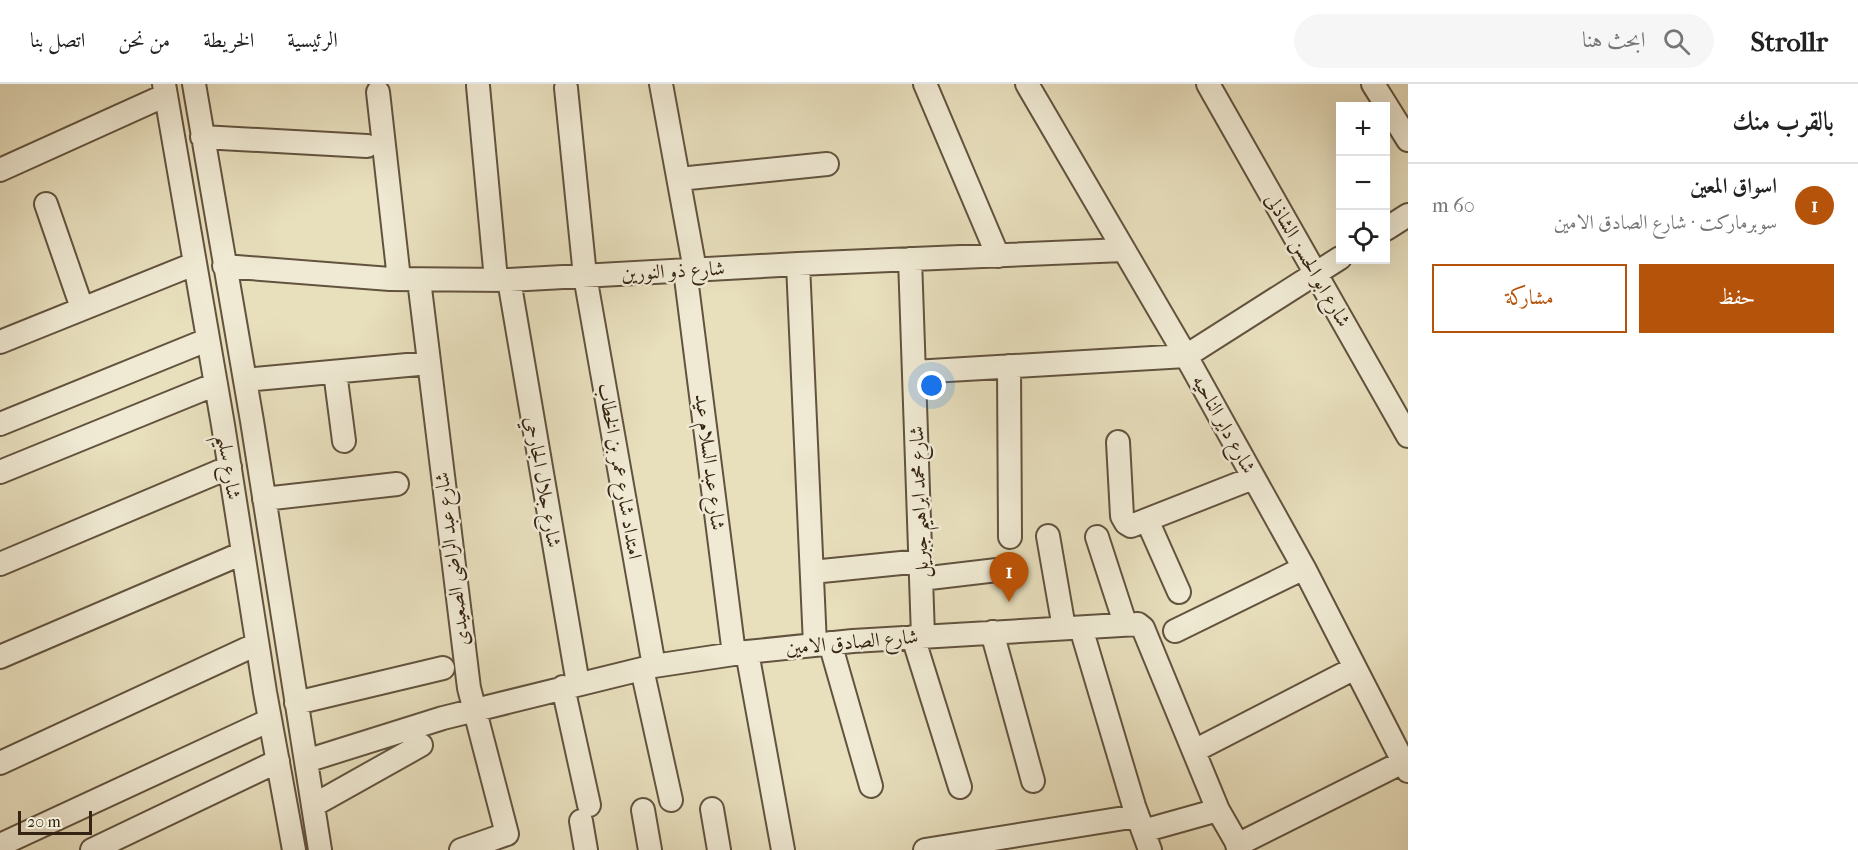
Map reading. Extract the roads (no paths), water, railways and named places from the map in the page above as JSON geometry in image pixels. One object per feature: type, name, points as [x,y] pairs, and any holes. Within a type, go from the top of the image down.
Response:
[{"type":"street","name":"شارع سليم","points":[[194,84],[320,850]]},
{"type":"street","name":"شارع عبد السلام عيد","points":[[661,84],[678,178],[740,653],[783,850]]},
{"type":"street","points":[[925,84],[998,256]]},
{"type":"street","name":"شارع داير الناحيه","points":[[1027,84],[1186,356],[1304,568],[1406,766]]},
{"type":"street","name":"شارع ابو الحسن الشاذلى","points":[[1208,84],[1408,436]]},
{"type":"street","points":[[1373,84],[1408,140]]},
{"type":"street","name":"شارع جلال الجارحي","points":[[478,86],[503,280],[570,686],[585,813],[586,850]]},
{"type":"street","name":"امتداد شارع عمر بن الخطاب","points":[[566,88],[585,276],[671,800]]},
{"type":"street","name":"شارع سليم","points":[[165,90],[230,467],[257,644],[294,850]]},
{"type":"street","points":[[0,170],[165,90]]},
{"type":"street","name":"شارع عبد الراضى الصعيدى","points":[[378,92],[409,280],[429,363],[464,655],[475,710],[507,834],[461,850]]},
{"type":"street","points":[[202,137],[367,146]]},
{"type":"street","points":[[678,178],[826,164]]},
{"type":"street","points":[[46,204],[82,308]]},
{"type":"street","points":[[1390,226],[1408,215]]},
{"type":"street","name":"شارع ذو النورين","points":[[224,266],[409,280],[503,280],[1123,250]]},
{"type":"street","name":"شارع محمد ابراهيم جبريل","points":[[910,259],[921,570],[918,637],[960,787]]},
{"type":"street","points":[[914,372],[1186,356],[1336,261]]},
{"type":"street","points":[[0,342],[194,264]]},
{"type":"street","points":[[798,264],[812,573],[822,644],[871,786]]},
{"type":"street","points":[[0,424],[207,340]]},
{"type":"street","points":[[244,380],[429,363]]},
{"type":"street","points":[[1009,366],[1010,537]]},
{"type":"street","points":[[335,372],[344,441]]},
{"type":"street","points":[[0,472],[216,384]]},
{"type":"street","points":[[1118,442],[1122,516],[1131,526],[1253,478]]},
{"type":"street","points":[[0,564],[230,467]]},
{"type":"street","points":[[264,499],[397,484]]},
{"type":"street","points":[[1147,520],[1179,592]]},
{"type":"street","points":[[1048,536],[1072,628],[1143,832]]},
{"type":"street","points":[[1097,537],[1134,626],[1194,752],[1218,810],[1239,847],[1406,766]]},
{"type":"street","points":[[0,657],[243,553]]},
{"type":"street","points":[[1175,631],[1304,568]]},
{"type":"street","points":[[812,573],[997,570]]},
{"type":"street","name":"شارع الصادق الامين","points":[[306,761],[475,710],[648,667],[740,653],[822,644],[992,632],[1134,626]]},
{"type":"street","points":[[992,632],[1033,781]]},
{"type":"street","points":[[0,763],[257,644]]},
{"type":"street","points":[[296,703],[443,668]]},
{"type":"street","points":[[1194,752],[1355,668]]},
{"type":"street","points":[[0,845],[270,720]]},
{"type":"street","points":[[314,805],[422,746]]},
{"type":"street","points":[[92,850],[278,761]]},
{"type":"street","points":[[712,809],[719,850]]},
{"type":"street","points":[[643,810],[650,850]]},
{"type":"street","points":[[925,850],[1143,832],[1218,810]]},
{"type":"place","name":"اسواق المعين","points":[[1009,602]]}]
